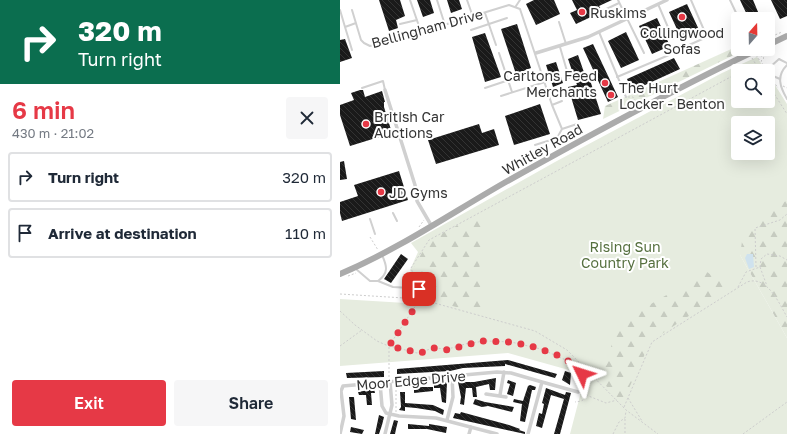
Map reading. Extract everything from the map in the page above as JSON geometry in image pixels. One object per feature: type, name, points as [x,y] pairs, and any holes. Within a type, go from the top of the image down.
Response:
[{"type":"main road","points":[[775,41],[786,35]]},
{"type":"main road","name":"Whitley Road","points":[[340,274],[355,268],[563,150],[670,93],[750,56]]},
{"type":"street","points":[[536,53],[599,32],[667,0]]},
{"type":"street","points":[[385,90],[415,185],[417,201],[431,225]]},
{"type":"street","points":[[500,395],[504,372]]},
{"type":"street","name":"Moor Edge Drive","points":[[340,434],[344,416],[342,387],[380,382],[504,372],[578,392]]},
{"type":"street","points":[[447,420],[453,397],[452,376]]},
{"type":"street","points":[[380,382],[383,409],[390,414],[430,417],[447,420],[497,434]]},
{"type":"street","points":[[385,434],[392,401],[390,382]]},
{"type":"street","points":[[528,434],[542,382]]},
{"type":"street","points":[[486,394],[506,397]]},
{"type":"street","points":[[469,434],[471,427]]},
{"type":"lane","points":[[410,0],[421,32]]},
{"type":"lane","points":[[437,0],[445,25]]},
{"type":"lane","points":[[467,0],[473,17]]},
{"type":"lane","points":[[520,0],[516,6],[522,12],[561,130],[558,138],[535,145]]},
{"type":"lane","points":[[618,0],[644,53]]},
{"type":"lane","points":[[689,45],[707,37],[691,0]]},
{"type":"lane","points":[[730,0],[736,12]]},
{"type":"lane","points":[[600,12],[619,3]]},
{"type":"lane","points":[[658,4],[673,39]]},
{"type":"lane","name":"Bellingham Drive","points":[[352,10],[361,40],[368,45],[421,32],[509,5],[516,6]]},
{"type":"lane","points":[[340,10],[352,50]]},
{"type":"lane","points":[[485,13],[496,45]]},
{"type":"lane","points":[[471,30],[507,18]]},
{"type":"lane","points":[[400,24],[417,20]]},
{"type":"lane","points":[[559,22],[566,44]]},
{"type":"lane","points":[[345,27],[356,24]]},
{"type":"lane","points":[[599,32],[626,96]]},
{"type":"lane","points":[[559,46],[569,78]]},
{"type":"lane","points":[[499,53],[512,92]]},
{"type":"lane","points":[[618,76],[669,55]]},
{"type":"lane","points":[[780,79],[773,76],[769,68],[779,59],[787,64],[781,72],[780,79],[780,87],[787,97]]},
{"type":"lane","points":[[485,88],[530,73]]},
{"type":"lane","points":[[362,88],[383,81],[385,90]]},
{"type":"lane","points":[[501,96],[545,82]]},
{"type":"lane","points":[[552,105],[562,101]]},
{"type":"lane","points":[[561,130],[577,124]]},
{"type":"lane","points":[[393,214],[397,221]]},
{"type":"lane","points":[[370,220],[375,234]]},
{"type":"lane","points":[[378,281],[386,271],[380,253]]},
{"type":"lane","points":[[355,268],[370,281],[378,281],[393,287],[410,288],[406,277]]},
{"type":"path","points":[[775,37],[786,35]]},
{"type":"path","points":[[755,64],[756,56]]},
{"type":"path","points":[[758,56],[763,64]]},
{"type":"path","points":[[761,56],[764,58],[761,61]]},
{"type":"path","points":[[390,382],[389,346],[420,300],[420,292],[411,268],[430,238],[731,77]]},
{"type":"path","points":[[775,85],[777,88],[785,85],[787,88]]},
{"type":"path","points":[[775,95],[787,114]]},
{"type":"path","points":[[626,96],[633,97],[637,105]]},
{"type":"path","points":[[561,130],[567,145]]},
{"type":"path","points":[[756,267],[755,228],[780,220],[787,214]]},
{"type":"path","points":[[370,237],[380,253]]},
{"type":"path","points":[[787,260],[780,256],[767,254],[761,260],[760,267],[768,286],[787,316]]},
{"type":"path","points":[[738,288],[746,272],[756,267],[760,267]]},
{"type":"path","points":[[624,407],[652,342],[738,288],[752,281],[768,286]]},
{"type":"path","points":[[340,294],[420,300],[543,334],[567,350],[618,400],[626,410],[658,434]]},
{"type":"path","points":[[340,311],[377,341],[389,346],[420,353],[434,348],[448,350],[481,341],[526,344],[557,355],[575,365],[582,372],[586,395],[582,401],[576,402]]},
{"type":"path","points":[[340,346],[362,330]]},
{"type":"path","points":[[395,381],[397,405],[396,415]]},
{"type":"path","points":[[586,395],[606,403],[618,400]]},
{"type":"path","points":[[627,398],[643,423]]},
{"type":"path","points":[[743,434],[787,402]]},
{"type":"path","points":[[625,434],[626,410]]},
{"type":"path","points":[[613,434],[619,422],[625,418]]},
{"type":"green space","points":[[731,49],[732,56],[603,119],[605,106]]},
{"type":"green space","name":"Rising Sun Country Park","points":[[757,57],[762,64],[742,64]]},
{"type":"green space","name":"Rising Sun Country Park","points":[[731,69],[731,108],[775,108],[775,85],[787,104],[787,200],[740,255],[787,338],[787,434],[570,434],[582,388],[576,372],[508,353],[340,366],[340,299],[422,304],[410,270],[418,252],[411,243],[555,162]]},
{"type":"green space","points":[[787,200],[787,338],[740,255],[744,228]]},
{"type":"green space","points":[[483,212],[479,275],[481,293],[488,304],[485,315],[424,298],[413,269],[429,240]]},
{"type":"green space","points":[[707,272],[731,288],[651,341],[622,403],[596,375],[607,364],[612,343],[618,332],[635,313]]},
{"type":"water","points":[[747,254],[753,254],[754,267],[749,269],[745,258]]},
{"type":"building","points":[[379,0],[400,0],[405,16],[396,20],[398,28],[389,31]]},
{"type":"building","points":[[417,0],[430,0],[434,13],[423,17]]},
{"type":"building","points":[[447,0],[459,0],[462,9],[451,13]]},
{"type":"building","points":[[534,0],[554,0],[560,14],[536,25],[526,4]]},
{"type":"building","name":"Ruskims","points":[[572,0],[612,0],[599,6],[601,9],[592,13],[593,16],[576,24],[570,13],[577,10]]},
{"type":"building","points":[[740,0],[753,0],[758,12],[746,12]]},
{"type":"building","points":[[771,0],[787,0],[787,16],[780,19]]},
{"type":"building","name":"Collingwood Sofas","points":[[687,4],[700,32],[682,40],[669,12]]},
{"type":"building","points":[[657,18],[670,46],[652,54],[639,26]]},
{"type":"building","points":[[517,24],[531,68],[516,74],[501,29]]},
{"type":"building","points":[[626,32],[639,60],[621,68],[608,41]]},
{"type":"building","points":[[485,33],[501,77],[485,82],[472,37]]},
{"type":"building","points":[[345,39],[352,58],[340,62],[340,40]]},
{"type":"building","points":[[593,44],[618,97],[608,102],[583,48]]},
{"type":"building","points":[[578,55],[587,81],[590,80],[601,114],[578,120],[568,87],[577,85],[568,59]]},
{"type":"building","points":[[674,58],[680,69],[632,91],[627,79]]},
{"type":"building","points":[[556,62],[563,83],[553,87],[546,65]]},
{"type":"building","name":"British Car Auctions","points":[[363,90],[365,97],[382,91],[385,102],[384,107],[392,133],[350,146],[340,115],[340,105],[354,100],[351,93]]},
{"type":"building","points":[[540,104],[550,134],[514,145],[505,116]]},
{"type":"building","points":[[479,124],[482,133],[494,129],[499,145],[436,164],[428,140]]},
{"type":"building","points":[[344,161],[347,179],[340,180],[340,162]]},
{"type":"building","name":"JD Gyms","points":[[399,171],[408,200],[342,221],[340,202],[358,196],[354,185]]},
{"type":"building","points":[[401,254],[408,259],[391,283],[384,279]]},
{"type":"building","points":[[508,360],[557,374],[555,378],[505,364],[505,366],[397,374],[397,369]]},
{"type":"building","points":[[384,371],[384,377],[347,378],[346,373]]},
{"type":"building","points":[[565,371],[571,373],[570,385],[562,380]]},
{"type":"building","points":[[496,378],[495,390],[490,390],[489,384],[476,387],[477,397],[473,397],[472,388],[466,388],[464,405],[460,404],[461,397],[458,382],[474,382]]},
{"type":"building","points":[[508,380],[516,383],[513,396],[507,394],[510,384],[507,383]]},
{"type":"building","points":[[447,382],[446,403],[442,402],[440,388],[434,388],[434,385]]},
{"type":"building","points":[[530,385],[536,387],[535,390],[532,390],[525,422],[520,421],[522,404],[513,402],[514,399],[523,401],[528,386]]},
{"type":"building","points":[[414,387],[433,387],[433,391],[414,393]]},
{"type":"building","points":[[546,388],[565,395],[566,392],[571,393],[560,434],[554,434],[564,399],[551,395],[542,428],[536,426],[539,413],[542,414],[544,404],[542,403]]},
{"type":"building","points":[[374,389],[375,393],[371,393],[372,405],[367,405],[366,395],[359,395],[358,392]]},
{"type":"building","points":[[400,392],[405,392],[405,403],[433,405],[444,410],[443,415],[435,411],[416,408],[405,407],[405,411],[399,410],[401,407]]},
{"type":"building","points":[[349,397],[354,397],[356,420],[351,419]]},
{"type":"building","points":[[475,399],[514,407],[512,412],[488,406],[482,407],[473,404]]},
{"type":"building","points":[[461,412],[509,425],[520,429],[519,430],[525,432],[525,434],[453,418],[455,413],[460,414]]},
{"type":"building","points":[[379,415],[384,417],[379,434],[375,434]]},
{"type":"building","points":[[394,420],[398,421],[395,434],[390,434]]},
{"type":"building","points":[[408,424],[429,426],[429,424],[447,427],[446,433],[427,429],[408,429]]},
{"type":"building","points":[[351,427],[364,430],[362,434],[350,432]]},
{"type":"place","name":"Ruskims","points":[[582,12]]},
{"type":"place","name":"Collingwood Sofas","points":[[682,17]]},
{"type":"place","name":"Carltons Feed Merchants","points":[[605,83]]},
{"type":"place","name":"The Hurt Locker - Benton","points":[[611,95]]},
{"type":"place","name":"British Car Auctions","points":[[366,124]]},
{"type":"place","name":"JD Gyms","points":[[381,192]]},
{"type":"route","points":[[419,289],[421,294],[420,300],[389,346],[420,353],[434,348],[448,350],[469,343],[481,341],[511,342],[531,346],[557,355],[574,364],[582,371],[582,374]]}]
